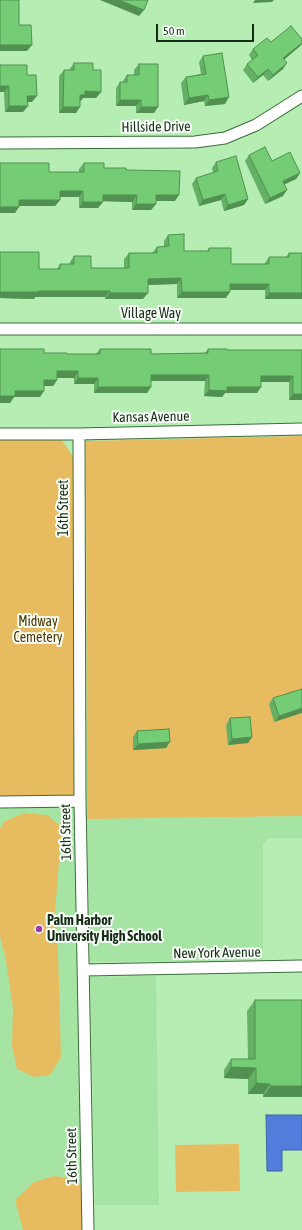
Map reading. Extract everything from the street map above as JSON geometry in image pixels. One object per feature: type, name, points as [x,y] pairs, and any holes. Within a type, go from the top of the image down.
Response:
[{"type":"street","name":"Hillside Drive","points":[[0,143],[195,142],[225,138],[256,125],[302,96]]},
{"type":"street","name":"Village Way","points":[[0,329],[302,329]]},
{"type":"street","name":"Kansas Avenue","points":[[0,434],[79,434],[302,429]]},
{"type":"street","name":"16th Street","points":[[79,434],[80,801],[88,1230]]},
{"type":"street","points":[[0,802],[80,801]]},
{"type":"street","name":"New York Avenue","points":[[84,970],[302,966]]},
{"type":"shaded area","name":"Palm Harbor University High School","points":[[76,806],[82,1230],[0,1230],[0,807]]},
{"type":"shaded area","points":[[302,816],[302,838],[269,838],[263,844],[263,960],[90,962],[87,819]]},
{"type":"shaded area","points":[[156,976],[159,1205],[95,1205],[90,977]]},
{"type":"green space","points":[[302,436],[302,816],[87,819],[86,441]]},
{"type":"green space","name":"Midway Cemetery","points":[[0,439],[61,439],[75,459],[76,801],[0,802]]},
{"type":"green space","points":[[24,813],[47,815],[63,828],[55,911],[58,952],[61,1057],[50,1075],[34,1077],[17,1069],[12,1046],[13,1008],[5,955],[0,937],[0,828],[5,821]]},
{"type":"green space","points":[[239,1144],[240,1191],[176,1192],[175,1145]]},
{"type":"green space","points":[[55,1176],[74,1179],[81,1186],[82,1230],[23,1230],[15,1200],[34,1182]]},
{"type":"water","points":[[266,1115],[302,1115],[302,1150],[282,1150],[282,1171],[267,1171]]},
{"type":"building","points":[[0,0],[19,0],[19,25],[31,25],[32,45],[0,45]]},
{"type":"building","points":[[119,0],[148,0],[144,10]]},
{"type":"building","points":[[291,26],[302,39],[302,43],[283,58],[287,63],[273,75],[268,69],[258,77],[247,64],[258,55],[253,49],[267,38],[271,42]]},
{"type":"building","points":[[222,53],[229,97],[209,100],[208,95],[189,98],[186,77],[206,74],[203,56]]},
{"type":"building","points":[[74,63],[93,63],[93,70],[101,70],[101,92],[85,91],[85,95],[80,95],[80,107],[63,107],[64,70],[74,70]]},
{"type":"building","points":[[139,64],[158,64],[158,107],[141,107],[141,100],[120,100],[120,82],[127,82],[127,75],[139,75]]},
{"type":"building","points":[[0,65],[27,65],[27,75],[36,75],[37,96],[27,96],[28,106],[9,106],[9,86],[0,86]]},
{"type":"building","points":[[265,147],[272,161],[290,152],[300,173],[283,181],[287,190],[270,198],[249,155]]},
{"type":"building","points":[[236,156],[248,199],[228,205],[225,194],[203,200],[196,178],[218,171],[216,162]]},
{"type":"building","points":[[0,163],[49,163],[49,172],[84,172],[84,163],[104,163],[104,168],[126,168],[126,170],[180,171],[179,195],[156,195],[156,204],[136,204],[137,195],[103,195],[103,202],[83,202],[83,191],[60,191],[60,200],[19,200],[19,207],[0,207]]},
{"type":"building","points":[[184,234],[184,251],[209,251],[209,248],[231,248],[231,264],[269,264],[269,257],[289,257],[289,253],[302,253],[302,293],[269,293],[269,284],[230,284],[230,292],[182,292],[181,278],[148,279],[148,293],[110,293],[110,291],[0,292],[0,252],[39,252],[39,269],[60,269],[60,264],[74,264],[74,256],[91,256],[91,268],[129,268],[129,253],[157,253],[157,247],[169,246],[168,235]]},
{"type":"building","points":[[0,349],[44,349],[44,353],[67,354],[100,354],[100,349],[151,349],[151,354],[208,353],[208,349],[302,350],[302,394],[293,394],[293,376],[261,376],[261,387],[227,387],[227,391],[209,390],[209,375],[151,375],[151,387],[98,387],[98,378],[78,378],[78,371],[57,371],[57,380],[44,380],[44,391],[15,391],[15,396],[0,396]]},
{"type":"building","points":[[302,689],[302,708],[279,716],[273,698]]},
{"type":"building","points":[[250,717],[252,737],[232,739],[230,718]]},
{"type":"building","points":[[169,729],[170,742],[138,744],[137,731]]},
{"type":"building","points":[[255,1000],[302,1000],[302,1086],[271,1086],[270,1084],[256,1083],[256,1068],[231,1067],[231,1059],[255,1059]]},
{"type":"place","name":"Palm Harbor University High School","points":[[39,929]]}]
